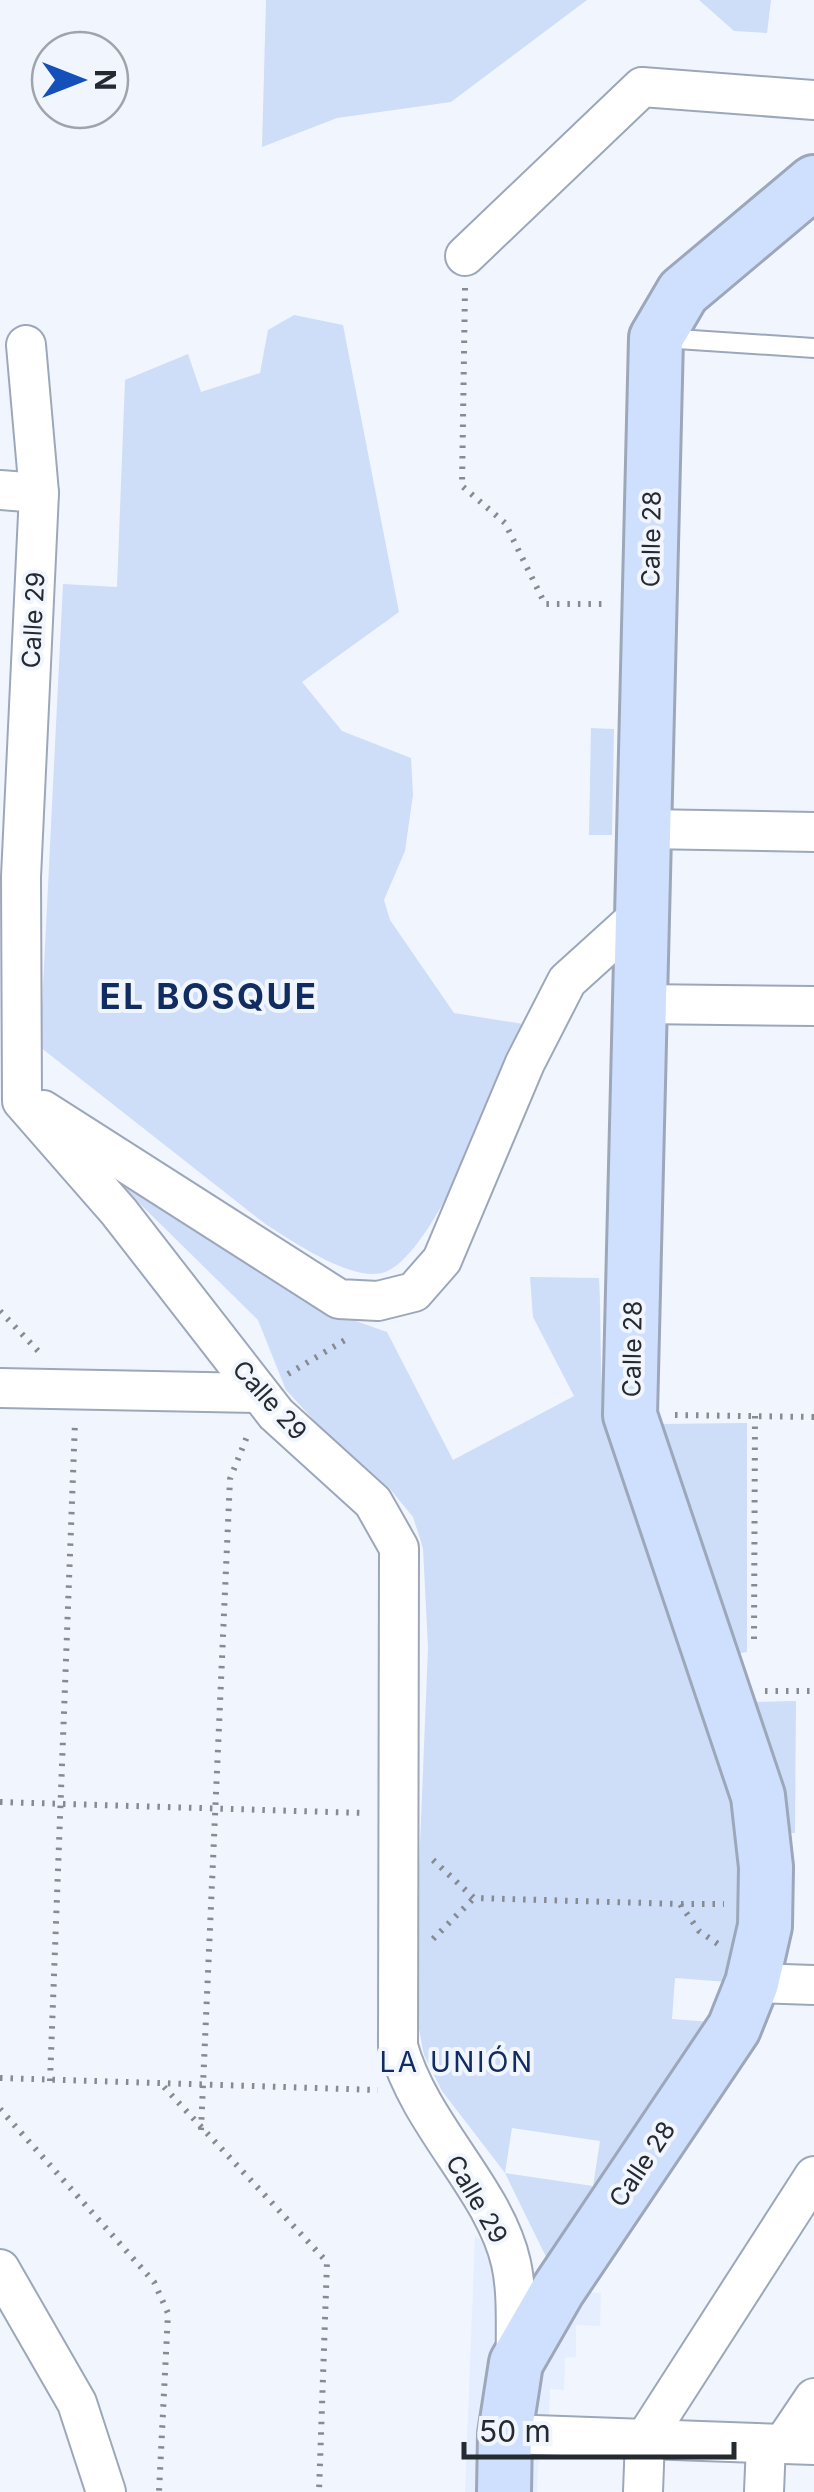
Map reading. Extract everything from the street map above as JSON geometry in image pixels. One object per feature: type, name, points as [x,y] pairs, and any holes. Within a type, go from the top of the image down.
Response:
[{"type":"street","points":[[465,256],[642,87],[814,100]]},
{"type":"street","name":"Calle 28","points":[[504,2492],[505,2434],[516,2363],[558,2290],[734,2028],[752,1983],[765,1926],[766,1867],[758,1796],[630,1415],[656,338],[683,292],[814,182]]},
{"type":"street","name":"Calle 29","points":[[26,345],[39,493],[22,878],[22,1101],[119,1212],[268,1404],[373,1502],[399,1548],[398,2046],[408,2084],[498,2228],[512,2264],[558,2290]]},
{"type":"street","points":[[0,490],[39,493]]},
{"type":"street","points":[[644,829],[814,832]]},
{"type":"street","points":[[22,1101],[62,1119],[339,1299],[378,1300],[414,1292],[442,1260],[525,1064],[567,981],[642,914]]},
{"type":"street","points":[[639,1004],[814,1006]]},
{"type":"street","points":[[0,1388],[268,1404]]},
{"type":"street","points":[[752,1983],[814,1985]]},
{"type":"street","points":[[643,2492],[645,2439],[814,2176]]},
{"type":"street","points":[[512,2264],[516,2363]]},
{"type":"street","points":[[0,2269],[77,2403],[106,2492]]},
{"type":"street","points":[[764,2492],[814,2398]]},
{"type":"street","points":[[505,2434],[788,2444]]},
{"type":"lane","points":[[656,338],[814,348]]},
{"type":"path","points":[[465,256],[462,486],[505,523],[545,604],[650,604]]},
{"type":"path","points":[[202,2130],[230,1479],[250,1428],[268,1404],[346,1340],[378,1300]]},
{"type":"path","points":[[50,2080],[76,1390]]},
{"type":"path","points":[[630,1415],[814,1417]]},
{"type":"path","points":[[754,1651],[755,1415]]},
{"type":"path","points":[[0,1802],[398,1815],[420,1848],[474,1898],[680,1904],[699,1931],[732,1953],[752,1983]]},
{"type":"path","points":[[0,2078],[369,2092],[408,2084]]},
{"type":"path","points":[[164,2086],[327,2262],[319,2492]]},
{"type":"path","points":[[0,2109],[154,2282],[168,2313],[160,2492]]},
{"type":"shaded area","points":[[266,0],[587,0],[451,102],[337,118],[262,147]]},
{"type":"shaded area","points":[[699,0],[771,0],[767,33],[734,31]]},
{"type":"shaded area","points":[[294,315],[343,325],[399,612],[302,682],[342,731],[411,758],[413,795],[405,851],[384,900],[390,920],[454,1013],[523,1024],[483,1122],[444,1202],[402,1261],[382,1273],[369,1274],[337,1265],[264,1223],[40,1047],[63,584],[117,587],[125,380],[188,354],[201,392],[260,373],[268,330]]},
{"type":"shaded area","points":[[591,728],[614,729],[612,835],[589,835]]},
{"type":"shaded area","points":[[75,1140],[322,1309],[387,1332],[453,1460],[574,1396],[533,1317],[530,1277],[599,1278],[602,1382],[609,1438],[690,1654],[726,1765],[736,1821],[740,1889],[727,1982],[675,1978],[672,2019],[711,2022],[594,2186],[559,2256],[549,2263],[505,2173],[442,2091],[424,2055],[417,2019],[417,1917],[428,1648],[423,1548],[413,1517],[390,1489],[321,1428],[286,1390],[258,1320]],"holes":[[[512,2128],[600,2141],[593,2186],[505,2173]]]},
{"type":"shaded area","points":[[747,1423],[747,1652],[736,1654],[659,1424]]},
{"type":"shaded area","points":[[796,1701],[795,1833],[784,1833],[751,1702]]},
{"type":"shaded area","points":[[475,2236],[512,2264],[558,2290],[601,2293],[600,2326],[576,2325],[576,2357],[565,2358],[564,2390],[550,2389],[548,2456],[539,2456],[537,2492],[465,2492]]},
{"type":"district","name":"EL BOSQUE","points":[[209,997]]},
{"type":"district","name":"LA UNIÓN","points":[[457,2062]]}]
